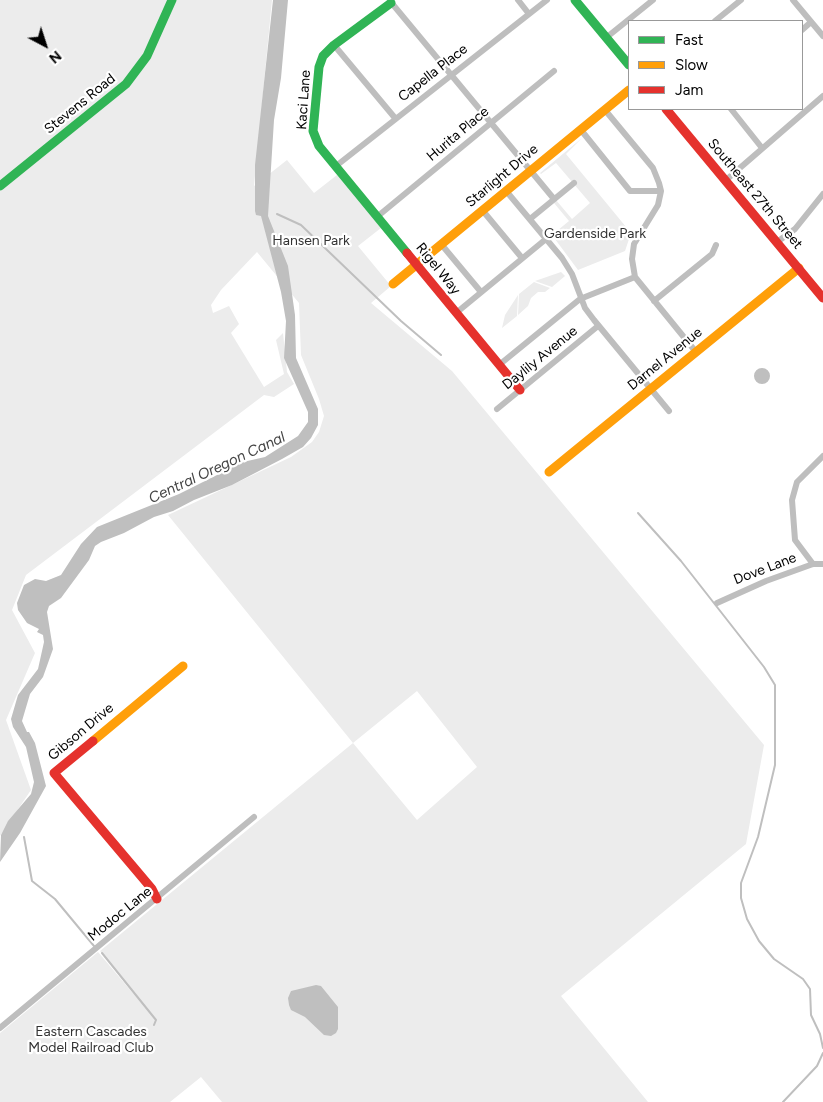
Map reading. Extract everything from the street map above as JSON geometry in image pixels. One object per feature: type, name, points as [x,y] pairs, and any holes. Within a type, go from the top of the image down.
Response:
[{"type":"street","name":"Stevens Road","points":[[0,186],[126,84],[147,56],[172,0]]},
{"type":"street","points":[[518,0],[529,14]]},
{"type":"street","name":"Capella Place","points":[[336,166],[450,74],[547,0]]},
{"type":"street","points":[[575,0],[628,64]]},
{"type":"street","points":[[629,20],[653,0]]},
{"type":"street","points":[[716,20],[741,0]]},
{"type":"street","points":[[390,1],[554,199]]},
{"type":"street","name":"Kaci Lane","points":[[336,166],[319,146],[313,131],[319,67],[323,56],[334,45],[390,1]]},
{"type":"street","points":[[796,1],[823,36]]},
{"type":"street","points":[[607,38],[628,21]]},
{"type":"street","points":[[803,29],[811,22]]},
{"type":"street","points":[[334,45],[395,118]]},
{"type":"street","name":"Hurita Place","points":[[378,216],[554,71]]},
{"type":"street","name":"Starlight Drive","points":[[393,284],[628,91]]},
{"type":"street","points":[[726,180],[823,96]]},
{"type":"street","points":[[605,110],[653,168],[661,191],[658,205],[634,244],[632,259],[635,277],[696,352]]},
{"type":"street","name":"Southeast 27th Street","points":[[667,110],[823,298]]},
{"type":"street","points":[[732,110],[762,148]]},
{"type":"street","points":[[581,130],[630,191],[661,191]]},
{"type":"street","name":"Rigel Way","points":[[336,166],[520,390]]},
{"type":"street","points":[[530,219],[574,183]]},
{"type":"street","points":[[507,192],[568,267],[580,299],[598,326],[669,411]]},
{"type":"street","points":[[777,242],[795,229],[823,194]]},
{"type":"street","points":[[482,211],[522,258]]},
{"type":"street","points":[[456,313],[546,238]]},
{"type":"street","points":[[441,244],[481,292]]},
{"type":"street","points":[[654,302],[712,254],[716,245]]},
{"type":"street","name":"Darnel Avenue","points":[[549,472],[799,268]]},
{"type":"street","points":[[499,365],[580,299],[635,277]]},
{"type":"street","name":"Daylily Avenue","points":[[497,408],[598,326]]},
{"type":"street","points":[[813,564],[795,540],[792,500],[797,482],[823,456]]},
{"type":"street","name":"Dove Lane","points":[[717,604],[745,589],[813,564],[823,564]]},
{"type":"street","name":"Gibson Drive","points":[[157,899],[152,889],[54,773],[183,666]]},
{"type":"street","name":"Modoc Lane","points":[[0,1028],[254,817]]},
{"type":"green space","points":[[0,0],[272,0],[254,186],[287,160],[314,193],[337,175],[381,228],[358,246],[391,286],[371,303],[452,371],[764,745],[746,844],[561,996],[648,1102],[222,1102],[201,1077],[170,1102],[0,1102],[0,1033],[98,952],[137,998],[100,951],[353,743],[168,515],[291,457],[312,442],[319,432],[324,416],[301,355],[299,303],[257,252],[221,290],[211,305],[213,313],[229,306],[239,324],[231,333],[264,387],[284,374],[276,340],[283,333],[287,372],[294,384],[274,397],[264,395],[26,575],[12,610],[35,653],[6,720],[31,790],[0,836]],"holes":[[[417,691],[477,767],[417,820],[353,743]]]},
{"type":"green space","name":"Gardenside Park","points":[[582,138],[566,154],[631,233],[625,251],[578,270],[552,235],[569,221],[554,203],[556,200],[572,219],[590,203],[556,163],[540,173]]},
{"type":"green space","points":[[561,272],[565,276],[552,287],[535,281]]},
{"type":"green space","points":[[534,282],[550,288],[545,292],[538,292],[531,298],[528,306],[518,315],[519,294]]},
{"type":"green space","points":[[518,295],[517,316],[502,328],[505,315]]},
{"type":"shaded area","points":[[273,0],[288,0],[281,78],[274,120],[268,216],[288,266],[295,315],[296,358],[318,409],[318,425],[311,438],[303,447],[282,459],[232,485],[194,500],[173,511],[154,517],[95,546],[89,560],[61,598],[49,606],[47,612],[53,649],[43,677],[30,694],[22,721],[35,743],[46,786],[20,833],[0,862],[1,835],[8,821],[31,794],[34,782],[26,747],[13,727],[11,719],[18,695],[38,669],[44,642],[43,635],[37,632],[39,629],[27,623],[18,610],[17,603],[24,585],[35,579],[46,581],[61,575],[81,544],[97,527],[179,494],[243,462],[265,457],[298,436],[308,422],[308,412],[284,358],[286,321],[281,292],[261,216],[256,215],[255,211],[255,165]]},
{"type":"shaded area","points":[[759,368],[765,368],[770,373],[768,382],[759,384],[754,379],[754,373]]},
{"type":"shaded area","points":[[316,985],[321,986],[338,1007],[338,1029],[331,1036],[324,1035],[305,1017],[291,1010],[289,1005],[288,998],[291,991]]},
{"type":"waterway","points":[[277,214],[301,225],[401,321],[441,355]]},
{"type":"waterway","points":[[638,513],[681,561],[764,667],[775,685],[775,765],[758,837],[741,883],[741,898],[747,919],[759,941],[774,959],[803,979],[810,989],[811,1015],[820,1034],[823,1048]]},
{"type":"waterway","points":[[24,837],[32,881],[55,899],[94,946]]},
{"type":"waterway","points":[[102,953],[156,1020],[154,1025]]},
{"type":"waterway","points":[[783,1102],[817,1066],[823,1053]]},
{"type":"traffic: fast","points":[[0,186],[126,84],[147,56],[172,0]]},
{"type":"traffic: fast","points":[[575,0],[628,64]]},
{"type":"traffic: fast","points":[[391,3],[334,45],[323,56],[319,67],[313,131],[319,146],[407,253]]},
{"type":"traffic: slow","points":[[393,284],[628,91]]},
{"type":"traffic: slow","points":[[549,472],[799,268]]},
{"type":"traffic: slow","points":[[93,741],[183,666]]},
{"type":"traffic: jam","points":[[667,110],[823,298]]},
{"type":"traffic: jam","points":[[407,253],[520,390]]},
{"type":"traffic: jam","points":[[93,741],[54,773],[152,889],[157,899]]},
{"type":"park label","name":"Hansen Park","points":[[311,241]]},
{"type":"park label","name":"Eastern Cascades Model Railroad Club","points":[[91,1040]]},
{"type":"water label","name":"Central Oregon Canal","points":[[217,468]]}]
